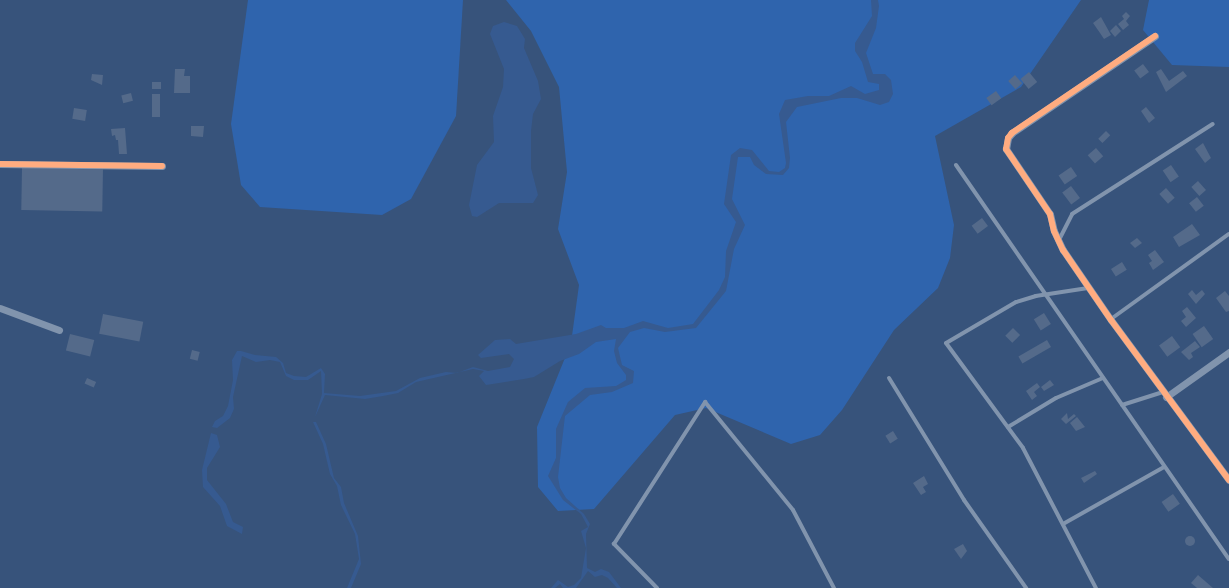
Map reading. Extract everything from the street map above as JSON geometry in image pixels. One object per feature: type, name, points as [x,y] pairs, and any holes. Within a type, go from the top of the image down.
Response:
[{"type":"street","points":[[1155,36],[1008,138],[1006,149],[1050,214],[1054,231],[1089,288],[1229,480]]},
{"type":"street","points":[[0,164],[162,166]]},
{"type":"street","points":[[0,308],[59,330]]},
{"type":"street","points":[[1165,394],[1229,352]]},
{"type":"lane","points":[[1059,240],[1067,219],[1072,214],[1213,123]]},
{"type":"lane","points":[[956,165],[1229,559]]},
{"type":"lane","points":[[1111,320],[1229,234]]},
{"type":"lane","points":[[1089,288],[1016,302],[946,342],[1023,448],[1096,588]]},
{"type":"lane","points":[[889,378],[964,500],[1026,588]]},
{"type":"lane","points":[[1007,427],[1056,399],[1103,378]]},
{"type":"lane","points":[[1122,405],[1165,394]]},
{"type":"lane","points":[[657,588],[614,544],[705,402],[793,510],[834,588]]},
{"type":"lane","points":[[1063,524],[1164,467]]},
{"type":"shaded area","points":[[248,0],[463,0],[456,116],[411,199],[382,215],[260,207],[241,185],[231,124]]},
{"type":"shaded area","points":[[506,0],[1081,0],[1021,87],[935,136],[954,225],[950,258],[938,288],[894,330],[842,410],[820,435],[791,444],[706,408],[675,415],[594,509],[558,511],[538,487],[537,427],[571,343],[579,285],[558,229],[567,172],[559,87],[531,31]]},
{"type":"shaded area","points":[[871,0],[878,0],[876,28],[866,53],[873,74],[885,74],[891,80],[893,94],[889,102],[880,105],[857,98],[841,98],[797,107],[786,122],[790,158],[789,168],[783,175],[766,174],[754,165],[750,157],[738,157],[732,199],[745,225],[734,249],[726,291],[696,328],[665,332],[644,328],[630,332],[618,348],[622,365],[634,371],[633,383],[612,392],[590,395],[565,416],[558,477],[560,488],[590,524],[586,534],[587,568],[595,572],[601,569],[609,572],[621,588],[617,588],[608,578],[602,575],[595,577],[588,571],[576,588],[563,588],[560,584],[551,588],[558,580],[568,587],[581,578],[586,548],[581,531],[588,527],[581,514],[563,500],[548,476],[556,458],[556,429],[568,402],[585,388],[616,386],[626,380],[626,375],[617,363],[614,351],[616,339],[596,342],[579,354],[560,361],[534,377],[486,385],[479,376],[484,371],[473,369],[459,372],[473,367],[488,371],[510,367],[514,359],[509,354],[481,358],[478,355],[495,340],[510,339],[516,344],[576,334],[601,325],[606,328],[624,328],[643,321],[668,328],[693,324],[719,290],[725,277],[726,251],[736,222],[724,204],[731,155],[740,148],[752,150],[769,171],[779,172],[785,168],[786,163],[779,114],[785,100],[808,96],[829,96],[851,86],[865,94],[879,90],[879,84],[868,82],[862,62],[855,51],[855,43],[872,16]]},
{"type":"shaded area","points":[[1149,0],[1229,0],[1229,67],[1172,65],[1143,30]]},
{"type":"shaded area","points":[[504,22],[517,26],[525,39],[524,48],[538,81],[541,99],[533,114],[531,168],[538,195],[533,203],[499,203],[477,217],[472,216],[469,205],[477,165],[494,142],[493,116],[503,87],[504,69],[490,34],[493,26]]},
{"type":"shaded area","points":[[237,351],[276,357],[283,363],[286,373],[294,376],[306,377],[321,368],[325,374],[324,393],[360,396],[396,391],[420,378],[446,372],[456,373],[416,382],[398,393],[383,396],[365,399],[325,395],[315,417],[322,394],[321,371],[308,380],[294,380],[286,376],[280,362],[270,360],[256,362],[242,356],[233,397],[234,409],[230,418],[217,428],[212,427],[215,421],[223,416],[228,406],[233,380],[232,360]]},
{"type":"shaded area","points":[[313,422],[316,422],[326,444],[334,478],[341,487],[344,503],[358,536],[361,564],[351,588],[347,588],[359,559],[355,534],[341,505],[323,444]]},
{"type":"shaded area","points":[[211,433],[217,435],[220,447],[207,468],[207,480],[226,504],[233,522],[243,527],[242,534],[227,526],[220,506],[203,487],[202,470]]},
{"type":"building","points":[[1126,12],[1130,16],[1126,21],[1129,25],[1123,30],[1118,24],[1124,19],[1122,16]]},
{"type":"building","points":[[1101,17],[1111,35],[1104,39],[1093,23]]},
{"type":"building","points":[[1116,25],[1121,31],[1115,37],[1110,31]]},
{"type":"building","points":[[1143,64],[1149,72],[1140,79],[1134,71]]},
{"type":"building","points":[[175,69],[185,69],[184,76],[190,76],[190,93],[174,93]]},
{"type":"building","points":[[1161,69],[1169,81],[1183,71],[1187,76],[1166,92],[1156,72]]},
{"type":"building","points":[[1029,72],[1037,82],[1029,89],[1020,79]]},
{"type":"building","points":[[92,74],[103,75],[102,85],[91,80]]},
{"type":"building","points":[[1015,75],[1022,83],[1015,89],[1008,81]]},
{"type":"building","points":[[152,82],[161,82],[161,89],[152,89]]},
{"type":"building","points":[[996,91],[1001,98],[992,105],[986,98]]},
{"type":"building","points":[[131,93],[133,101],[123,103],[121,95]]},
{"type":"building","points":[[152,94],[160,94],[160,117],[152,117]]},
{"type":"building","points":[[1146,107],[1155,118],[1149,123],[1141,111]]},
{"type":"building","points":[[74,108],[87,110],[85,121],[72,119]]},
{"type":"building","points":[[191,126],[204,126],[203,137],[191,136]]},
{"type":"building","points":[[125,128],[127,154],[119,154],[118,140],[115,135],[112,136],[111,129]]},
{"type":"building","points":[[1106,131],[1110,135],[1102,143],[1098,139]]},
{"type":"building","points":[[1203,143],[1211,158],[1205,163],[1195,149]]},
{"type":"building","points":[[1096,148],[1103,156],[1095,164],[1088,155]]},
{"type":"building","points":[[1171,165],[1179,177],[1171,182],[1163,171]]},
{"type":"building","points":[[1071,167],[1077,176],[1065,185],[1059,175]]},
{"type":"building","points":[[22,168],[103,169],[102,211],[21,210]]},
{"type":"building","points":[[1198,181],[1206,190],[1199,196],[1191,187]]},
{"type":"building","points":[[1071,186],[1080,198],[1071,205],[1062,193]]},
{"type":"building","points":[[1166,188],[1175,198],[1168,204],[1159,194]]},
{"type":"building","points":[[1197,197],[1204,206],[1196,212],[1189,203]]},
{"type":"building","points":[[982,218],[988,226],[978,234],[972,226]]},
{"type":"building","points":[[1192,224],[1200,235],[1179,247],[1173,237]]},
{"type":"building","points":[[1137,238],[1142,243],[1135,248],[1130,243]]},
{"type":"building","points":[[1155,250],[1164,262],[1153,270],[1149,263],[1152,261],[1148,255]]},
{"type":"building","points":[[1122,262],[1127,270],[1116,277],[1111,269]]},
{"type":"building","points":[[1192,290],[1196,295],[1202,290],[1205,294],[1196,304],[1188,294]]},
{"type":"building","points":[[1225,291],[1229,296],[1229,311],[1226,312],[1216,298]]},
{"type":"building","points":[[1187,307],[1196,318],[1186,327],[1181,321],[1186,317],[1182,311]]},
{"type":"building","points":[[1044,313],[1051,324],[1041,330],[1034,319]]},
{"type":"building","points":[[103,314],[143,322],[139,341],[99,334]]},
{"type":"building","points":[[1204,326],[1213,339],[1202,347],[1193,334]]},
{"type":"building","points":[[1013,328],[1020,335],[1012,343],[1005,336]]},
{"type":"building","points":[[70,334],[94,340],[90,357],[66,350]]},
{"type":"building","points":[[1172,336],[1180,347],[1167,357],[1159,345]]},
{"type":"building","points":[[1047,340],[1051,347],[1022,363],[1018,357]]},
{"type":"building","points":[[1195,341],[1200,347],[1191,353],[1193,357],[1189,360],[1181,352]]},
{"type":"building","points":[[192,350],[200,352],[198,361],[190,359]]},
{"type":"building","points":[[87,378],[96,382],[94,388],[85,383]]},
{"type":"building","points":[[1050,380],[1054,385],[1044,391],[1041,387]]},
{"type":"building","points":[[1037,383],[1040,387],[1034,392],[1037,396],[1032,400],[1026,391]]},
{"type":"building","points":[[1067,413],[1068,419],[1074,414],[1076,416],[1066,424],[1061,419]]},
{"type":"building","points":[[1077,417],[1085,427],[1076,431],[1070,423]]},
{"type":"building","points":[[893,431],[898,439],[890,443],[885,436]]},
{"type":"building","points":[[1095,471],[1097,474],[1084,483],[1081,478]]},
{"type":"building","points":[[924,476],[928,484],[923,487],[926,492],[921,495],[913,483]]},
{"type":"building","points":[[1173,494],[1180,504],[1168,512],[1162,502]]},
{"type":"building","points":[[1190,536],[1194,537],[1194,545],[1190,546],[1186,545],[1185,541],[1186,537]]},
{"type":"building","points":[[963,544],[967,551],[961,559],[954,549]]},
{"type":"building","points":[[1198,575],[1213,588],[1197,588],[1191,583]]},
{"type":"cycle path","points":[[1155,36],[1012,133],[1008,138],[1006,149],[1050,214],[1054,231],[1063,250],[1111,320],[1229,480]]},
{"type":"cycle path","points":[[0,164],[162,166]]}]
